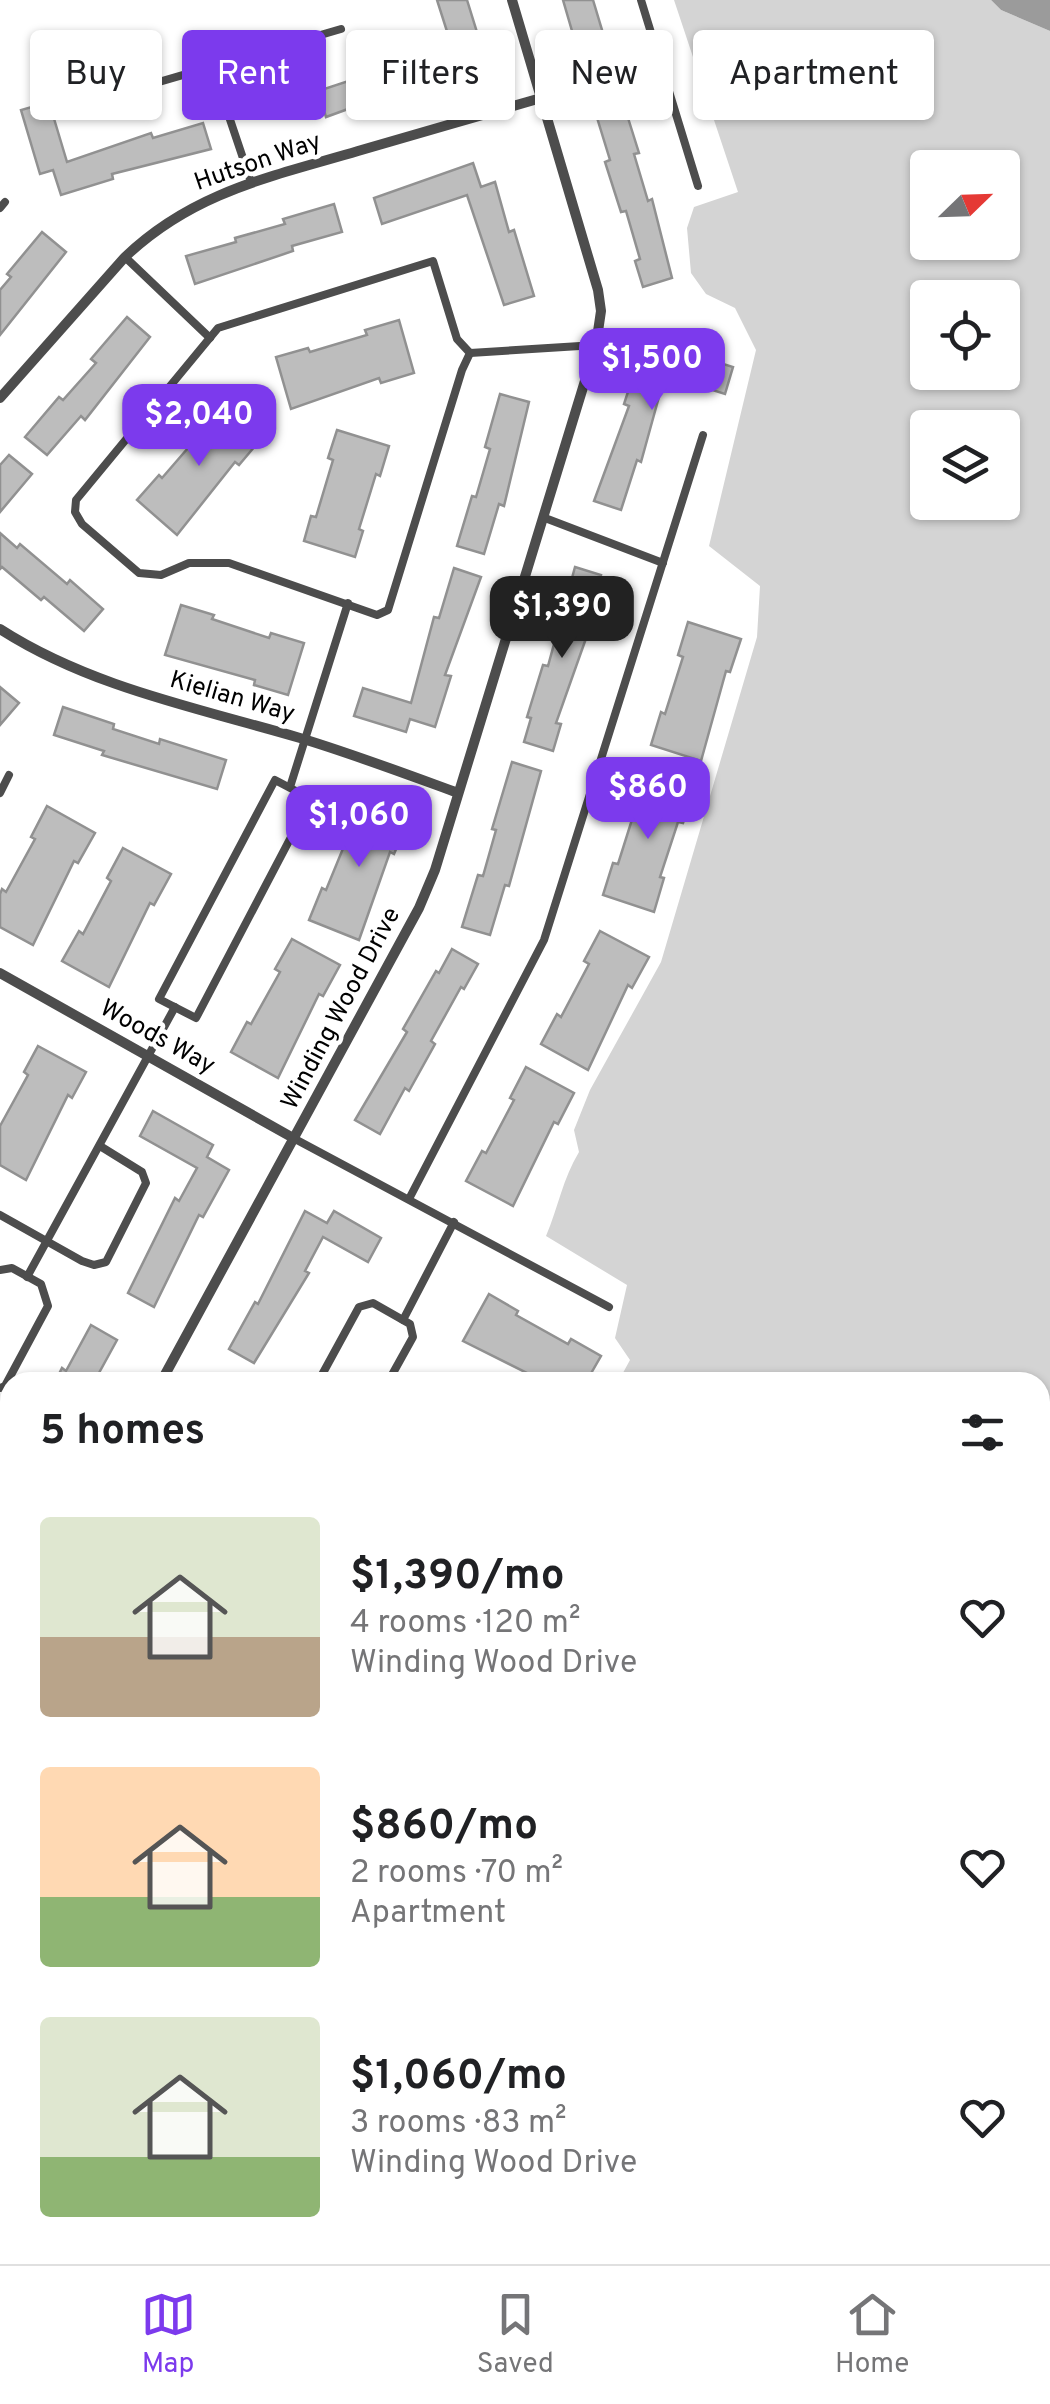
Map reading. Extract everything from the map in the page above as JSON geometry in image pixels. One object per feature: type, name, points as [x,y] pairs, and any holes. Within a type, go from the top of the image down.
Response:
[{"type":"street","name":"Winding Wood Drive","points":[[512,0],[535,78]]},
{"type":"street","name":"Hutson Way","points":[[0,398],[124,257],[180,212],[252,182],[535,100]]},
{"type":"street","name":"Winding Wood Drive","points":[[166,1372],[419,908],[435,870],[544,518],[596,346],[601,312],[598,290],[548,120]]},
{"type":"street","name":"Kielian Way","points":[[0,629],[62,664],[458,793]]},
{"type":"street","name":"Woods Way","points":[[0,973],[295,1138]]},
{"type":"lane","points":[[641,0],[650,30]]},
{"type":"lane","points":[[326,33],[340,29]]},
{"type":"lane","points":[[673,105],[698,186]]},
{"type":"lane","points":[[231,120],[252,182]]},
{"type":"lane","points":[[124,257],[210,338]]},
{"type":"lane","points":[[433,261],[457,339],[470,353],[388,610],[377,615],[229,563],[190,563],[161,575],[139,572],[82,524],[75,512],[76,500],[218,328],[433,261]]},
{"type":"lane","points":[[470,353],[596,346]]},
{"type":"lane","points":[[409,1198],[544,940],[703,435]]},
{"type":"lane","points":[[544,518],[663,563]]},
{"type":"lane","points":[[290,788],[348,604]]},
{"type":"lane","points":[[0,792],[9,775]]},
{"type":"lane","points":[[274,780],[290,788],[311,799],[196,1018],[160,999],[274,780]]},
{"type":"lane","points":[[27,1277],[175,1007]]},
{"type":"lane","points":[[295,1138],[609,1307]]},
{"type":"lane","points":[[0,1215],[82,1262],[106,1262],[146,1183],[142,1172],[100,1146]]},
{"type":"lane","points":[[403,1320],[454,1222]]},
{"type":"lane","points":[[0,1270],[12,1268],[41,1284],[48,1306],[13,1372]]},
{"type":"lane","points":[[323,1372],[359,1307],[373,1303],[410,1324],[413,1337],[394,1372]]},
{"type":"shaded area","points":[[674,0],[991,0],[1001,10],[1050,31],[1050,1372],[623,1372],[630,1360],[615,1338],[627,1285],[546,1236],[579,1152],[574,1130],[590,1090],[661,962],[757,637],[760,586],[709,546],[756,350],[735,308],[706,294],[691,273],[687,228],[694,207],[738,192],[714,120],[934,120],[934,30],[693,30],[693,57]]},
{"type":"shaded area","points":[[991,0],[1050,0],[1050,31],[1001,10]]},
{"type":"building","points":[[437,0],[467,0],[476,30],[447,30]]},
{"type":"building","points":[[563,0],[593,0],[602,30],[572,30]]},
{"type":"building","points":[[346,82],[346,110],[326,117],[326,88]]},
{"type":"building","points":[[30,107],[30,120],[54,120],[67,162],[151,133],[153,138],[203,123],[211,149],[112,174],[113,179],[61,195],[53,170],[40,174],[21,110]]},
{"type":"building","points":[[598,120],[629,120],[639,153],[634,154],[648,201],[652,199],[672,278],[643,287],[635,261],[640,259],[626,211],[621,212],[605,162],[610,160]]},
{"type":"building","points":[[473,163],[481,187],[495,182],[534,296],[504,305],[467,195],[382,224],[374,198]]},
{"type":"building","points":[[334,204],[342,232],[292,246],[293,251],[195,284],[186,256],[236,242],[235,238],[285,224],[283,219]]},
{"type":"building","points":[[42,232],[66,252],[0,335],[0,290],[11,277],[7,274]]},
{"type":"building","points":[[127,317],[150,337],[85,420],[81,416],[47,455],[25,437],[59,397],[63,400],[96,363],[91,359]]},
{"type":"building","points":[[399,320],[414,373],[381,383],[379,378],[291,409],[276,357],[308,348],[310,352],[367,335],[365,330]]},
{"type":"building","points":[[669,347],[733,367],[725,394],[665,375],[641,462],[637,460],[621,510],[594,501],[629,406],[624,404],[641,352],[665,360]]},
{"type":"building","points":[[500,394],[529,402],[504,506],[499,504],[484,554],[457,546],[490,449],[485,447]]},
{"type":"building","points":[[220,403],[261,439],[239,465],[235,462],[177,535],[137,500],[201,433],[197,429]]},
{"type":"building","points":[[337,430],[389,446],[359,529],[363,531],[355,557],[304,541],[311,516],[316,517],[333,460],[328,458]]},
{"type":"building","points":[[9,455],[32,474],[0,512],[0,465]]},
{"type":"building","points":[[0,533],[17,548],[20,544],[67,584],[70,580],[103,609],[84,631],[44,597],[41,600],[0,569]]},
{"type":"building","points":[[575,567],[601,575],[586,625],[590,627],[556,723],[561,724],[553,751],[524,742],[531,718],[527,717],[543,665],[548,666]]},
{"type":"building","points":[[454,568],[481,577],[445,675],[451,676],[435,727],[410,719],[406,732],[354,716],[363,688],[411,703],[434,617],[439,618]]},
{"type":"building","points":[[181,605],[269,638],[271,633],[304,643],[288,695],[254,685],[255,680],[165,655]]},
{"type":"building","points":[[688,622],[741,639],[730,672],[726,671],[701,761],[651,745],[683,657],[678,655]]},
{"type":"building","points":[[0,687],[19,703],[0,725]]},
{"type":"building","points":[[63,707],[159,744],[160,739],[226,760],[217,789],[102,755],[104,751],[54,735]]},
{"type":"building","points":[[512,762],[541,771],[509,886],[505,885],[490,935],[462,927],[478,875],[483,876]]},
{"type":"building","points":[[642,773],[694,790],[683,823],[678,822],[660,877],[664,878],[654,912],[603,895],[613,863],[618,864]]},
{"type":"building","points":[[357,800],[408,821],[394,854],[390,852],[359,940],[309,920],[349,834],[344,833]]},
{"type":"building","points":[[47,806],[95,833],[78,863],[74,861],[33,945],[0,927],[0,894],[2,889],[6,892],[35,839],[31,837]]},
{"type":"building","points":[[123,848],[171,874],[154,905],[150,903],[109,987],[62,961],[79,931],[83,934],[111,881],[107,878]]},
{"type":"building","points":[[600,931],[649,957],[632,988],[628,985],[588,1070],[541,1044],[557,1014],[561,1017],[589,964],[584,961]]},
{"type":"building","points":[[292,939],[340,965],[323,996],[319,994],[278,1078],[231,1052],[280,972],[275,969]]},
{"type":"building","points":[[452,949],[478,964],[431,1041],[435,1044],[409,1091],[405,1088],[380,1134],[355,1120],[407,1032],[403,1029]]},
{"type":"building","points":[[38,1046],[86,1072],[72,1098],[68,1095],[26,1180],[0,1165],[0,1126],[28,1075],[24,1072]]},
{"type":"building","points":[[526,1067],[574,1093],[558,1124],[554,1122],[513,1206],[466,1181],[514,1100],[510,1098]]},
{"type":"building","points":[[153,1111],[213,1145],[207,1157],[229,1170],[203,1217],[199,1215],[154,1307],[128,1293],[175,1198],[179,1201],[197,1168],[140,1136]]},
{"type":"building","points":[[305,1211],[327,1223],[334,1211],[381,1238],[368,1262],[323,1237],[305,1271],[309,1273],[254,1363],[229,1349],[255,1302],[258,1304]]},
{"type":"building","points":[[489,1294],[518,1311],[516,1315],[568,1344],[571,1339],[601,1356],[592,1372],[525,1372],[463,1341]]},
{"type":"building","points":[[91,1325],[117,1340],[99,1372],[60,1372],[62,1368],[66,1371]]}]
